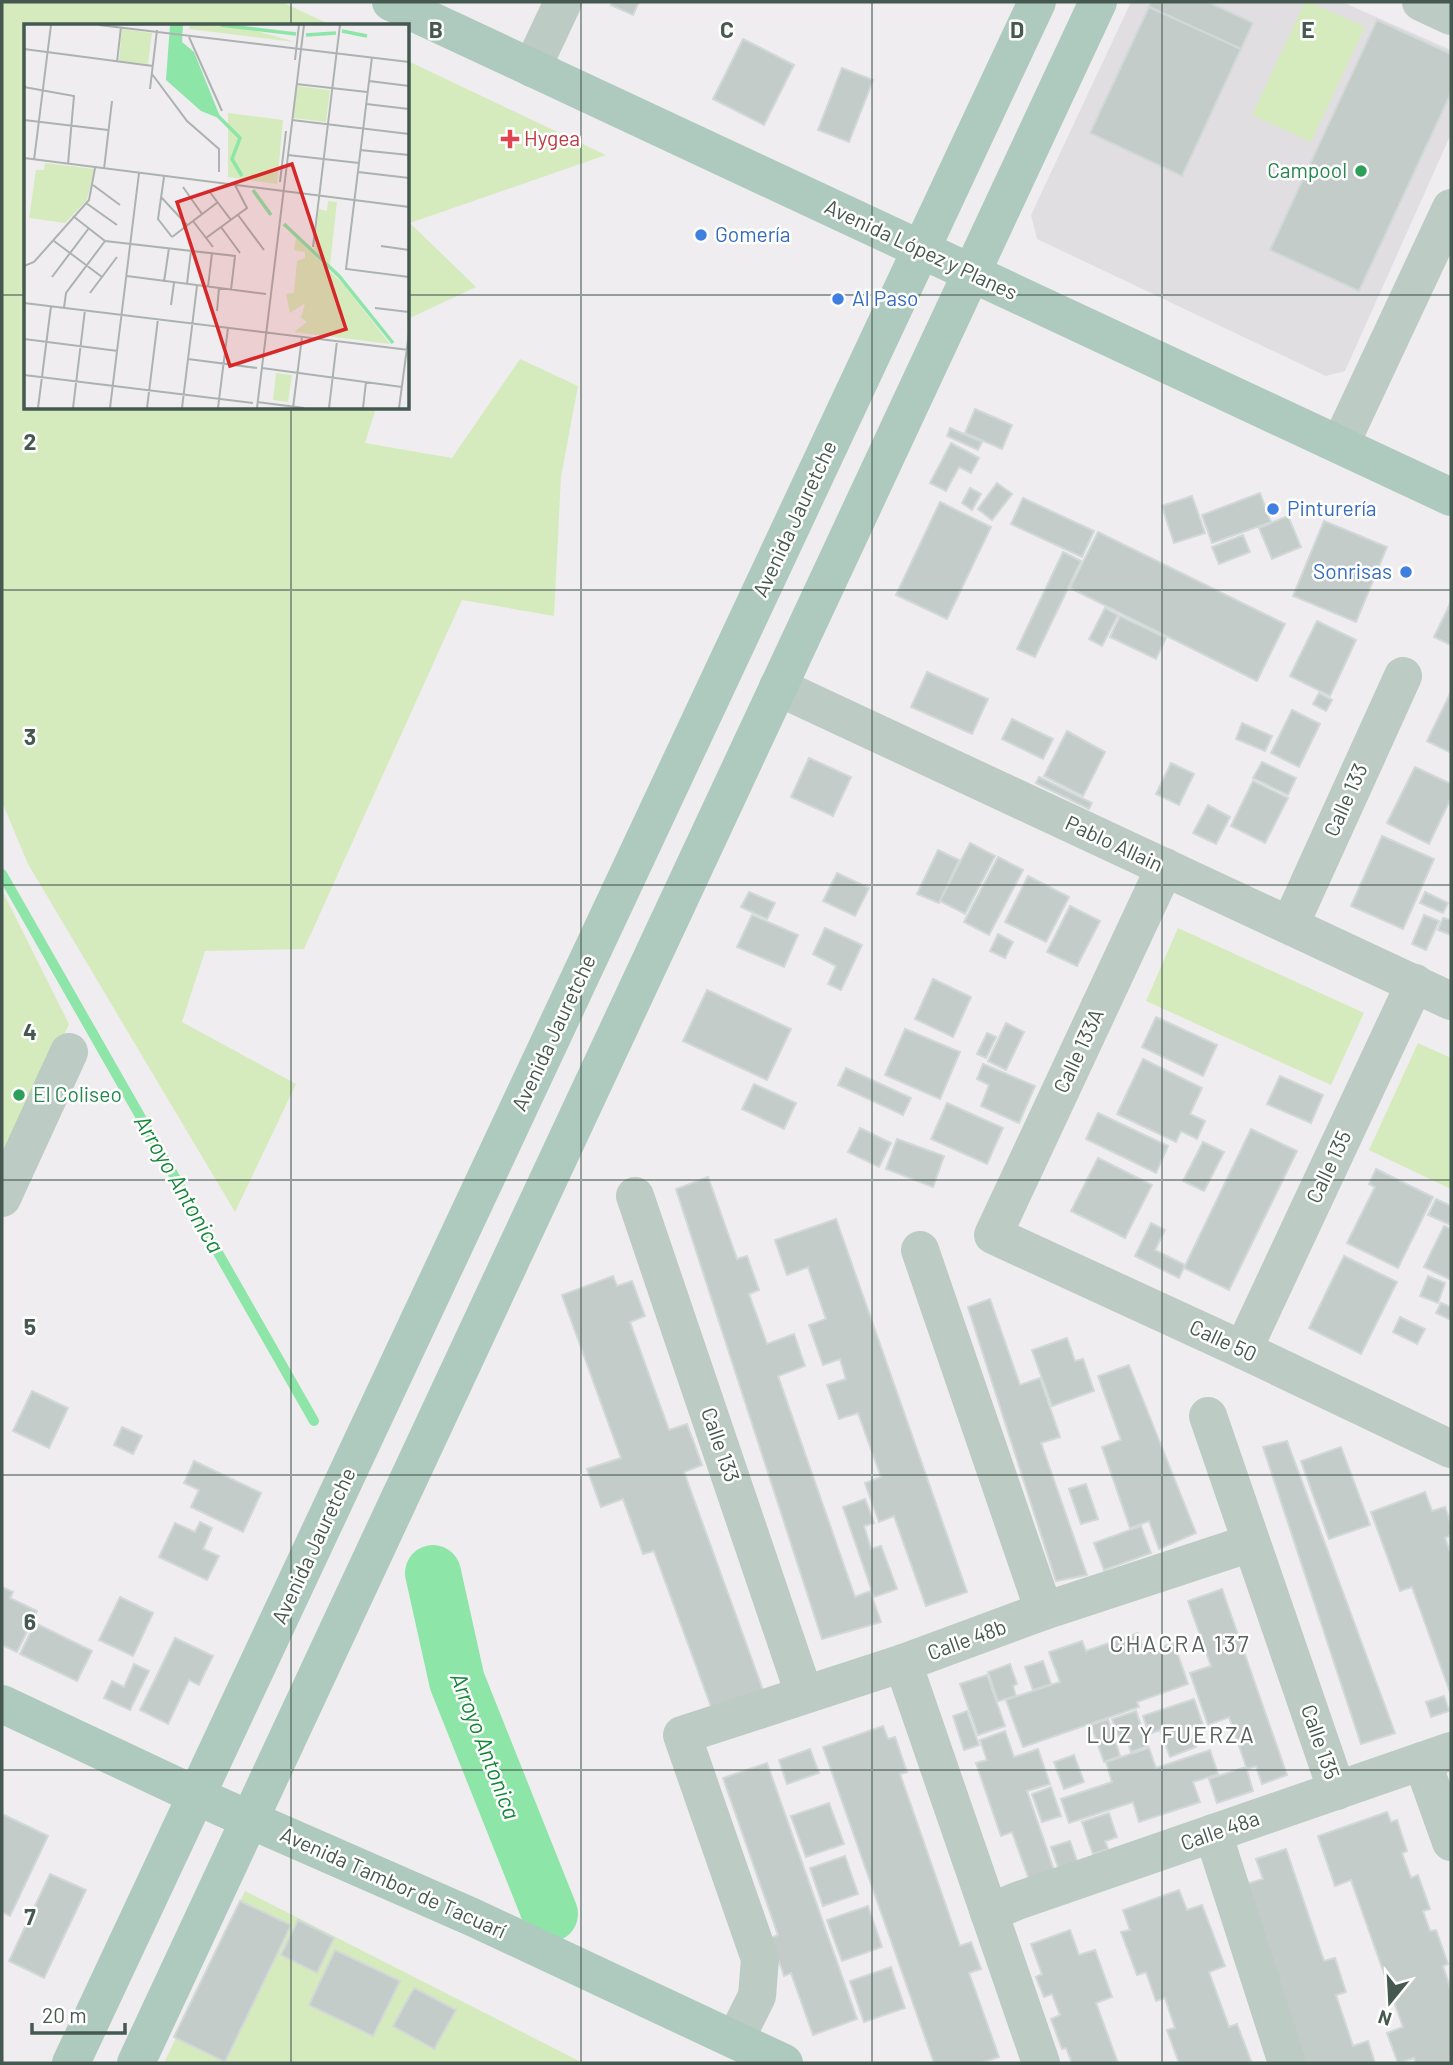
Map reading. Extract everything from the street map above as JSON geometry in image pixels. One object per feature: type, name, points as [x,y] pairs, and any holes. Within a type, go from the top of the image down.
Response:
[{"type":"main road","name":"Avenida López y Planes","points":[[391,2],[1451,497]]},
{"type":"main road","name":"Avenida Jauretche","points":[[71,2063],[1037,2]]},
{"type":"main road","points":[[136,2063],[1098,2]]},
{"type":"main road","name":"Avenida Tambor de Tacuarí","points":[[2,1704],[197,1796],[472,1917],[784,2063]]},
{"type":"street","points":[[532,68],[564,2]]},
{"type":"street","points":[[1421,2],[1451,16]]},
{"type":"street","points":[[1340,445],[1451,208]]},
{"type":"street","name":"Calle 133","points":[[1290,925],[1403,676]]},
{"type":"street","name":"Pablo Allain","points":[[778,687],[1451,1000]]},
{"type":"street","name":"Calle 133A","points":[[993,1236],[1165,867]]},
{"type":"street","name":"Calle 135","points":[[1243,1350],[1415,984]]},
{"type":"street","points":[[2,1198],[69,1052]]},
{"type":"street","name":"Calle 133","points":[[635,1196],[804,1694]]},
{"type":"street","name":"Calle 50","points":[[993,1236],[1451,1449]]},
{"type":"street","points":[[920,1250],[1044,1611]]},
{"type":"street","name":"Calle 135","points":[[1208,1416],[1337,1791]]},
{"type":"street","name":"Calle 48b","points":[[735,2040],[757,1996],[760,1959],[682,1735],[903,1663],[1044,1611],[1251,1543]]},
{"type":"street","points":[[903,1663],[1041,2063]]},
{"type":"street","points":[[1437,1756],[1451,1843]]},
{"type":"street","name":"Calle 48a","points":[[989,1913],[1437,1756]]},
{"type":"street","points":[[1213,1833],[1287,2063]]},
{"type":"shaded area","points":[[1131,2],[1342,2],[1451,50],[1451,134],[1345,371],[1326,376],[1037,239],[1031,215]]},
{"type":"green space","points":[[2,2],[282,2],[329,24],[24,24],[24,410],[375,410],[365,443],[452,458],[520,359],[578,386],[561,477],[554,616],[462,600],[304,949],[205,951],[182,1022],[296,1084],[235,1212],[28,864],[2,802]]},
{"type":"green space","points":[[1305,2],[1365,27],[1311,142],[1252,115]]},
{"type":"green space","points":[[410,62],[606,155],[410,223]]},
{"type":"green space","points":[[410,223],[476,287],[410,318]]},
{"type":"green space","name":"El Coliseo","points":[[2,890],[69,1024],[2,1167]]},
{"type":"green space","points":[[1178,928],[1364,1013],[1331,1085],[1146,1001]]},
{"type":"green space","points":[[1418,1043],[1451,1058],[1451,1189],[1369,1150]]},
{"type":"green space","points":[[245,1891],[583,2063],[164,2063]]},
{"type":"building","points":[[613,2],[639,2],[633,15],[611,5]]},
{"type":"building","points":[[1151,2],[1208,2],[1253,23],[1241,49],[1149,7]]},
{"type":"building","points":[[1149,7],[1241,49],[1182,176],[1090,133]]},
{"type":"building","name":"Campool","points":[[1377,20],[1451,54],[1451,93],[1359,291],[1270,250]]},
{"type":"building","points":[[743,39],[794,65],[764,125],[713,99]]},
{"type":"building","points":[[842,68],[873,80],[849,142],[818,130]]},
{"type":"building","points":[[975,409],[1012,425],[1002,449],[965,433]]},
{"type":"building","points":[[950,428],[982,442],[978,450],[947,436]]},
{"type":"building","points":[[951,443],[979,458],[971,473],[959,467],[946,491],[930,483]]},
{"type":"building","points":[[997,483],[1012,494],[992,520],[978,509]]},
{"type":"building","points":[[970,488],[981,494],[972,510],[962,503]]},
{"type":"building","points":[[1260,493],[1271,522],[1212,543],[1202,515]]},
{"type":"building","points":[[1192,496],[1205,533],[1174,543],[1162,506]]},
{"type":"building","points":[[1023,498],[1094,531],[1082,557],[1011,524]]},
{"type":"building","points":[[940,502],[991,527],[947,619],[896,595]]},
{"type":"building","points":[[1288,516],[1301,547],[1272,559],[1259,528]]},
{"type":"building","points":[[1324,521],[1387,547],[1356,622],[1293,596]]},
{"type":"building","points":[[1098,532],[1285,624],[1257,681],[1070,588]]},
{"type":"building","points":[[1243,535],[1250,552],[1219,564],[1212,547]]},
{"type":"building","points":[[1063,552],[1081,561],[1035,657],[1017,649]]},
{"type":"building","points":[[1451,602],[1451,645],[1434,637]]},
{"type":"building","points":[[1105,608],[1118,615],[1102,646],[1089,639]]},
{"type":"building","points":[[1120,616],[1166,638],[1156,659],[1110,637]]},
{"type":"building","points":[[1317,621],[1356,640],[1330,696],[1290,676]]},
{"type":"building","points":[[927,672],[988,699],[972,734],[911,707]]},
{"type":"building","points":[[1451,692],[1451,753],[1427,741]]},
{"type":"building","points":[[1319,693],[1332,700],[1326,711],[1313,704]]},
{"type":"building","points":[[1292,710],[1320,724],[1299,767],[1271,753]]},
{"type":"building","points":[[1012,719],[1053,739],[1043,759],[1002,739]]},
{"type":"building","points":[[1242,723],[1272,736],[1265,751],[1236,739]]},
{"type":"building","points":[[1067,731],[1105,752],[1083,796],[1044,776]]},
{"type":"building","points":[[809,758],[851,777],[833,816],[791,797]]},
{"type":"building","points":[[1262,762],[1296,778],[1288,795],[1253,778]]},
{"type":"building","points":[[1171,763],[1194,774],[1179,805],[1156,794]]},
{"type":"building","points":[[1415,767],[1451,784],[1451,798],[1429,844],[1387,823]]},
{"type":"building","points":[[1039,777],[1092,803],[1089,809],[1036,783]]},
{"type":"building","points":[[1253,781],[1288,798],[1265,843],[1231,826]]},
{"type":"building","points":[[1208,805],[1230,817],[1216,844],[1193,833]]},
{"type":"building","points":[[1382,836],[1434,859],[1403,929],[1351,906]]},
{"type":"building","points":[[970,843],[995,856],[965,914],[940,901]]},
{"type":"building","points":[[938,850],[959,860],[939,903],[917,894]]},
{"type":"building","points":[[998,857],[1023,870],[989,935],[964,922]]},
{"type":"building","points":[[837,873],[869,888],[855,916],[823,901]]},
{"type":"building","points":[[1028,876],[1069,897],[1046,942],[1005,922]]},
{"type":"building","points":[[749,892],[775,903],[767,919],[741,907]]},
{"type":"building","points":[[1425,892],[1448,903],[1443,913],[1420,903]]},
{"type":"building","points":[[1070,906],[1100,921],[1077,966],[1047,952]]},
{"type":"building","points":[[752,915],[798,935],[784,967],[737,947]]},
{"type":"building","points":[[1424,915],[1439,921],[1426,950],[1412,944]]},
{"type":"building","points":[[1443,918],[1451,920],[1451,935],[1438,930]]},
{"type":"building","points":[[825,928],[862,945],[841,990],[828,984],[836,966],[813,954]]},
{"type":"building","points":[[998,934],[1013,942],[1005,958],[990,951]]},
{"type":"building","points":[[933,979],[971,997],[953,1037],[915,1019]]},
{"type":"building","points":[[707,990],[791,1029],[767,1080],[683,1041]]},
{"type":"building","points":[[1156,1017],[1217,1045],[1203,1076],[1142,1047]]},
{"type":"building","points":[[1006,1023],[1024,1032],[1006,1070],[988,1061]]},
{"type":"building","points":[[905,1029],[960,1052],[940,1099],[885,1075]]},
{"type":"building","points":[[987,1033],[996,1037],[986,1058],[977,1054]]},
{"type":"building","points":[[1143,1059],[1202,1088],[1190,1114],[1205,1121],[1197,1139],[1181,1131],[1176,1142],[1117,1114]]},
{"type":"building","points":[[983,1064],[1035,1086],[1019,1123],[981,1106],[989,1085],[977,1079]]},
{"type":"building","points":[[846,1068],[911,1098],[903,1115],[838,1085]]},
{"type":"building","points":[[1280,1076],[1323,1095],[1311,1123],[1267,1104]]},
{"type":"building","points":[[754,1084],[796,1103],[784,1129],[742,1109]]},
{"type":"building","points":[[947,1103],[1003,1128],[987,1164],[931,1139]]},
{"type":"building","points":[[1098,1113],[1168,1146],[1156,1173],[1086,1139]]},
{"type":"building","points":[[860,1128],[891,1143],[879,1167],[848,1152]]},
{"type":"building","points":[[1251,1129],[1297,1151],[1229,1290],[1184,1268]]},
{"type":"building","points":[[897,1139],[944,1156],[933,1187],[886,1169]]},
{"type":"building","points":[[1203,1142],[1224,1152],[1204,1191],[1183,1181]]},
{"type":"building","points":[[1098,1158],[1152,1185],[1125,1238],[1071,1211]]},
{"type":"building","points":[[1376,1169],[1433,1197],[1398,1268],[1347,1243],[1375,1187],[1369,1184]]},
{"type":"building","points":[[708,1177],[737,1259],[747,1256],[759,1290],[749,1294],[767,1344],[794,1334],[805,1366],[778,1376],[855,1597],[870,1591],[881,1622],[822,1639],[676,1189]]},
{"type":"building","points":[[1436,1199],[1451,1206],[1451,1225],[1428,1215]]},
{"type":"building","points":[[836,1219],[967,1592],[926,1606],[894,1516],[879,1522],[865,1483],[881,1477],[858,1413],[839,1419],[827,1385],[846,1379],[840,1359],[823,1365],[809,1325],[826,1319],[808,1267],[787,1275],[775,1240]]},
{"type":"building","points":[[1151,1223],[1165,1230],[1155,1250],[1185,1265],[1179,1278],[1135,1256]]},
{"type":"building","points":[[1444,1226],[1451,1229],[1451,1280],[1424,1267]]},
{"type":"building","points":[[1344,1256],[1397,1282],[1361,1354],[1309,1328]]},
{"type":"building","points":[[613,1276],[617,1286],[632,1281],[645,1316],[630,1322],[669,1430],[687,1424],[702,1465],[684,1472],[764,1693],[713,1712],[654,1551],[643,1554],[623,1499],[601,1507],[587,1469],[621,1458],[562,1295]]},
{"type":"building","points":[[1428,1276],[1445,1283],[1438,1303],[1420,1296]]},
{"type":"building","points":[[990,1299],[1020,1385],[1040,1378],[1060,1437],[1041,1443],[1087,1575],[1056,1581],[968,1307]]},
{"type":"building","points":[[1441,1303],[1451,1307],[1451,1320],[1436,1313]]},
{"type":"building","points":[[1400,1317],[1425,1329],[1417,1344],[1393,1332]]},
{"type":"building","points":[[1067,1338],[1075,1361],[1083,1359],[1094,1391],[1052,1406],[1032,1350]]},
{"type":"building","points":[[1129,1365],[1196,1533],[1159,1549],[1149,1521],[1130,1528],[1102,1447],[1121,1440],[1098,1376]]},
{"type":"building","points":[[32,1391],[68,1408],[49,1448],[13,1431]]},
{"type":"building","points":[[122,1427],[142,1436],[133,1454],[114,1445]]},
{"type":"building","points":[[1287,1441],[1395,1733],[1361,1744],[1263,1447]]},
{"type":"building","points":[[1341,1447],[1370,1525],[1329,1539],[1301,1461]]},
{"type":"building","points":[[194,1461],[261,1493],[243,1532],[191,1507],[199,1490],[184,1483]]},
{"type":"building","points":[[1086,1484],[1098,1519],[1081,1524],[1069,1489]]},
{"type":"building","points":[[1425,1492],[1432,1511],[1445,1507],[1451,1524],[1451,1535],[1445,1538],[1451,1555],[1451,1695],[1412,1587],[1400,1591],[1371,1512]]},
{"type":"building","points":[[865,1499],[874,1523],[864,1526],[871,1549],[881,1546],[897,1589],[874,1597],[843,1507]]},
{"type":"building","points":[[200,1522],[212,1528],[203,1549],[219,1556],[207,1580],[159,1557],[175,1523],[195,1532]]},
{"type":"building","points":[[1141,1526],[1151,1553],[1104,1570],[1094,1543]]},
{"type":"building","points":[[2,1587],[13,1592],[10,1598],[37,1611],[17,1652],[2,1645]]},
{"type":"building","points":[[1222,1589],[1287,1775],[1262,1784],[1256,1766],[1247,1769],[1229,1717],[1208,1725],[1190,1673],[1211,1666],[1188,1601]]},
{"type":"building","points":[[120,1597],[153,1613],[133,1656],[99,1640]]},
{"type":"building","points":[[35,1623],[92,1651],[77,1681],[20,1654]]},
{"type":"building","points":[[1138,1633],[1144,1653],[1174,1643],[1188,1684],[1137,1702],[1139,1707],[1023,1747],[1006,1700],[1060,1682],[1049,1652],[1082,1641],[1086,1651]]},
{"type":"building","points":[[175,1638],[213,1656],[199,1685],[189,1680],[168,1724],[140,1710]]},
{"type":"building","points":[[1043,1661],[1051,1684],[1033,1690],[1025,1667]]},
{"type":"building","points":[[134,1664],[149,1671],[130,1710],[104,1698],[112,1681],[124,1687]]},
{"type":"building","points":[[1010,1664],[1017,1684],[1013,1686],[1016,1696],[998,1701],[988,1672]]},
{"type":"building","points":[[987,1675],[1005,1726],[978,1735],[960,1684]]},
{"type":"building","points":[[1444,1696],[1449,1711],[1431,1717],[1426,1702]]},
{"type":"building","points":[[1194,1699],[1203,1725],[1189,1729],[1196,1747],[1170,1757],[1160,1730],[1149,1734],[1143,1716]]},
{"type":"building","points":[[967,1711],[979,1745],[964,1750],[953,1716]]},
{"type":"building","points":[[1136,1711],[1148,1746],[1131,1752],[1127,1740],[1121,1742],[1112,1719]]},
{"type":"building","points":[[1108,1719],[1120,1756],[1104,1762],[1091,1725]]},
{"type":"building","points":[[883,1726],[888,1739],[895,1737],[907,1772],[900,1774],[960,1946],[971,1942],[981,1969],[969,1973],[999,2057],[980,2063],[934,2063],[823,1747]]},
{"type":"building","points":[[1005,1731],[1014,1757],[1038,1749],[1050,1784],[1027,1791],[1056,1876],[1031,1885],[1012,1832],[1001,1836],[976,1763],[987,1760],[980,1740]]},
{"type":"building","points":[[1149,1748],[1156,1768],[1210,1750],[1218,1774],[1193,1782],[1200,1802],[1139,1822],[1133,1802],[1069,1823],[1061,1799],[1112,1782],[1106,1762]]},
{"type":"building","points":[[810,1749],[819,1773],[787,1784],[779,1760]]},
{"type":"building","points":[[1074,1755],[1084,1782],[1064,1789],[1054,1762]]},
{"type":"building","points":[[767,1763],[857,2019],[813,2035],[791,1973],[784,1976],[771,1938],[778,1935],[723,1778]]},
{"type":"building","points":[[1246,1767],[1253,1791],[1217,1803],[1209,1779]]},
{"type":"building","points":[[1051,1787],[1061,1816],[1042,1822],[1032,1794]]},
{"type":"building","points":[[829,1803],[844,1844],[806,1857],[791,1816]]},
{"type":"building","points":[[1387,1812],[1391,1822],[1397,1820],[1407,1851],[1402,1853],[1411,1878],[1418,1875],[1430,1909],[1423,1911],[1430,1931],[1436,1930],[1448,1964],[1443,1966],[1451,1991],[1451,2063],[1416,2063],[1414,2058],[1398,2063],[1387,2033],[1403,2027],[1351,1880],[1335,1886],[1318,1836]]},
{"type":"building","points":[[1109,1813],[1117,1837],[1105,1841],[1108,1849],[1093,1854],[1082,1822]]},
{"type":"building","points":[[2,1814],[48,1836],[10,1916],[2,1912]]},
{"type":"building","points":[[1070,1841],[1078,1864],[1059,1870],[1051,1847]]},
{"type":"building","points":[[1286,1849],[1324,1961],[1335,1958],[1346,1992],[1336,1995],[1353,2046],[1368,2041],[1375,2063],[1305,2063],[1243,1885],[1263,1879],[1256,1859]]},
{"type":"building","points":[[845,1856],[858,1894],[823,1906],[810,1868]]},
{"type":"building","points":[[50,1874],[86,1890],[44,1978],[9,1961]]},
{"type":"building","points":[[1179,1890],[1187,1910],[1202,1905],[1225,1966],[1209,1972],[1229,2027],[1237,2024],[1251,2061],[1179,2063],[1167,2030],[1175,2028],[1165,1998],[1156,2001],[1146,1972],[1137,1975],[1121,1932],[1130,1930],[1123,1910]]},
{"type":"building","points":[[240,1901],[291,1925],[225,2062],[174,2037]]},
{"type":"building","points":[[868,1906],[882,1947],[842,1961],[827,1920]]},
{"type":"building","points":[[298,1920],[334,1938],[317,1973],[281,1955]]},
{"type":"building","points":[[1070,1930],[1079,1955],[1095,1950],[1112,1997],[1096,2003],[1118,2063],[1072,2063],[1066,2048],[1062,2049],[1051,2019],[1060,2015],[1052,1994],[1044,1997],[1036,1977],[1042,1974],[1031,1944]]},
{"type":"building","points":[[335,1950],[400,1981],[373,2036],[309,2005]]},
{"type":"building","points":[[891,1967],[905,2008],[864,2022],[850,1981]]},
{"type":"building","points":[[414,1988],[456,2010],[434,2049],[393,2026]]},
{"type":"waterway","name":"Arroyo Antonica","points":[[2,874],[314,1421]]},
{"type":"waterway","name":"Arroyo Antonica","points":[[433,1573],[457,1681],[550,1914]]},
{"type":"place","name":"Hygea","points":[[510,139]]},
{"type":"place","name":"Campool","points":[[1361,171]]},
{"type":"place","name":"Gomería","points":[[701,235]]},
{"type":"place","name":"Al Paso","points":[[838,299]]},
{"type":"place","name":"Pinturería","points":[[1273,509]]},
{"type":"place","name":"Sonrisas","points":[[1406,572]]},
{"type":"place","name":"El Coliseo","points":[[19,1095]]},
{"type":"district","name":"CHACRA 137","points":[[1180,1644]]},
{"type":"district","name":"LUZ Y FUERZA","points":[[1171,1735]]}]
